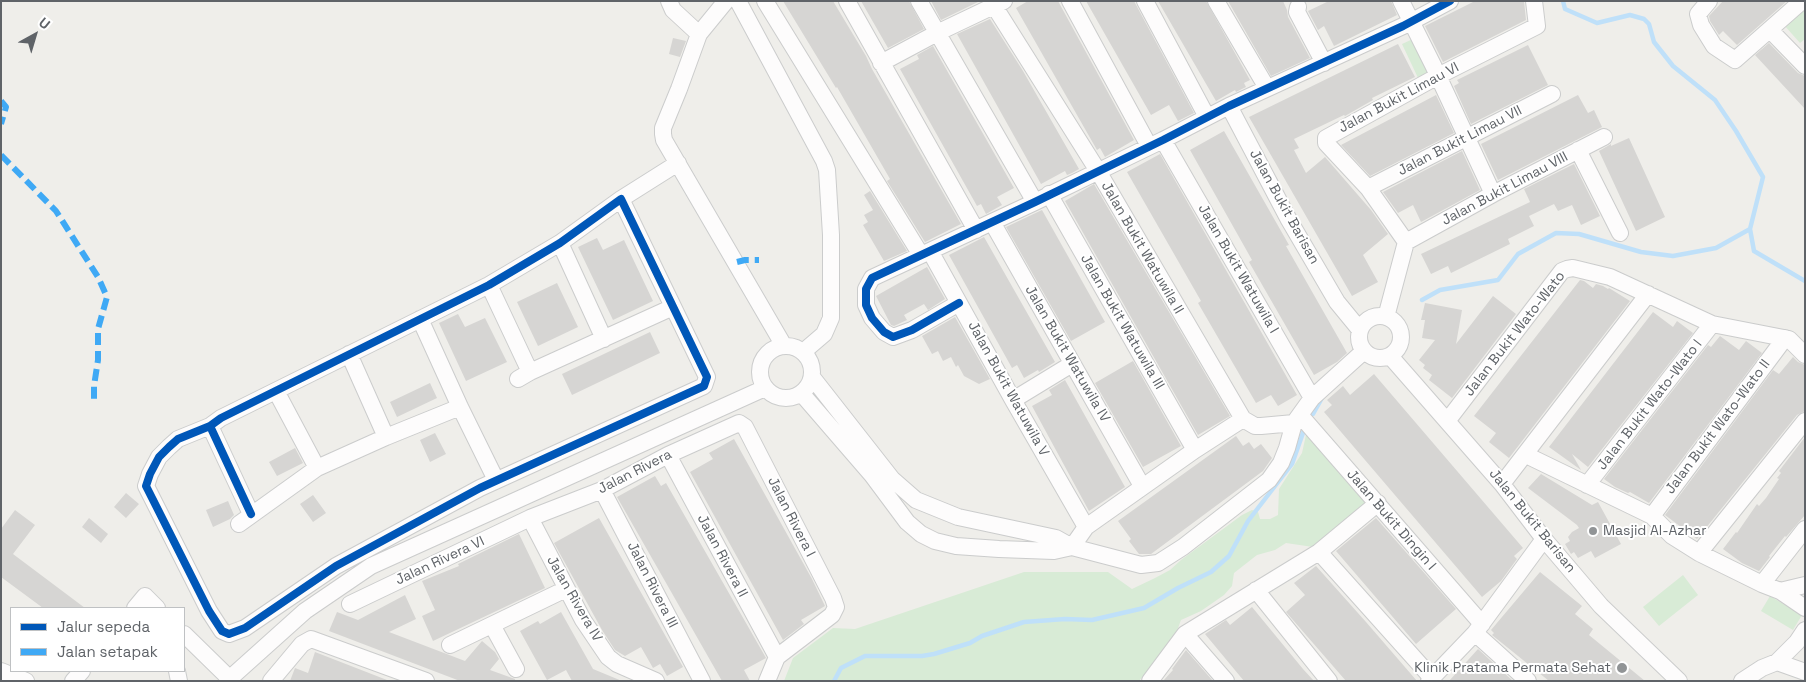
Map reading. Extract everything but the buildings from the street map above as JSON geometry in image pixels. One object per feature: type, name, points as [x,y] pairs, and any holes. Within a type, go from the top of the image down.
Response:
[{"type":"street","points":[[669,1],[673,10],[699,34]]},
{"type":"street","points":[[726,1],[699,34],[680,89],[663,128],[664,140],[784,346]]},
{"type":"street","points":[[738,1],[824,161],[827,170],[831,235],[831,318],[824,334],[803,352]]},
{"type":"street","points":[[847,1],[976,230]]},
{"type":"street","name":"Jalan Bukit Watuwila III","points":[[919,1],[1042,198],[1195,450]]},
{"type":"street","name":"Jalan Bukit Watuwila I","points":[[1070,1],[1312,398]]},
{"type":"street","points":[[1145,1],[1208,117]]},
{"type":"street","points":[[1216,1],[1267,88]]},
{"type":"street","points":[[1401,1],[1493,194]]},
{"type":"street","points":[[959,303],[896,337],[886,334],[872,318],[866,305],[865,297],[866,289],[872,278],[976,230],[1229,106],[1324,63],[1450,1]]},
{"type":"street","name":"Jalan Bukit Limau VI","points":[[1406,242],[1368,188],[1326,143],[1326,138],[1438,76],[1537,26],[1534,1]]},
{"type":"street","points":[[1709,1],[1698,14],[1704,33],[1714,46],[1735,60],[1802,1]]},
{"type":"street","name":"Jalan Bukit Watuwila V","points":[[770,3],[925,253],[959,303],[1086,527]]},
{"type":"street","points":[[882,63],[938,32],[997,3]]},
{"type":"street","name":"Jalan Bukit Watuwila II","points":[[997,3],[1243,419]]},
{"type":"street","points":[[1301,3],[1297,12],[1324,63]]},
{"type":"street","points":[[1770,30],[1805,66]]},
{"type":"street","name":"Jalan Bukit Limau VII","points":[[1368,188],[1552,94]]},
{"type":"street","name":"Jalan Bukit Barisan","points":[[1229,106],[1294,228],[1337,302],[1360,330]]},
{"type":"street","name":"Jalan Bukit Limau VIII","points":[[1406,242],[1493,194],[1604,137]]},
{"type":"street","points":[[1578,150],[1620,233]]},
{"type":"street","points":[[621,199],[707,377],[704,386],[496,480],[336,566],[245,628],[229,634],[222,631],[209,611],[146,486],[159,457],[178,439],[210,426],[221,418],[489,285],[560,243],[621,199],[678,164]]},
{"type":"street","name":"Jalan Bukit Watuwila IV","points":[[992,222],[1142,486]]},
{"type":"street","points":[[1386,317],[1406,242]]},
{"type":"street","points":[[560,243],[604,339]]},
{"type":"street","name":"Jalan Bukit Wato-Wato","points":[[1448,420],[1562,271],[1573,268],[1610,277],[1712,324],[1786,338]]},
{"type":"street","points":[[489,285],[524,376],[673,307]]},
{"type":"street","points":[[1502,484],[1648,294]]},
{"type":"street","points":[[1378,316],[1394,321],[1399,327],[1401,335],[1397,351],[1390,356],[1376,358],[1364,352],[1360,345],[1360,330],[1370,318],[1378,316]]},
{"type":"street","points":[[420,319],[496,480]]},
{"type":"street","name":"Jalan Bukit Wato-Wato I","points":[[1587,486],[1712,324]]},
{"type":"street","points":[[1786,338],[1794,342],[1805,355]]},
{"type":"street","name":"Jalan Bukit Wato-Wato II","points":[[1652,516],[1786,338]]},
{"type":"street","points":[[784,346],[791,346],[803,352],[811,363],[812,377],[810,383],[802,394],[794,397],[779,397],[765,388],[760,376],[761,364],[768,353],[784,346]]},
{"type":"street","points":[[812,377],[892,479],[916,500],[958,517],[1056,538],[1072,547],[1141,565],[1158,563],[1183,547],[1269,480],[1281,463],[1297,419],[1312,398],[1364,352]]},
{"type":"street","points":[[349,354],[386,437]]},
{"type":"street","name":"Jalan Bukit Barisan","points":[[1390,356],[1448,420],[1601,606],[1680,681]]},
{"type":"street","points":[[1013,400],[1072,364]]},
{"type":"street","points":[[185,635],[228,680],[305,611],[370,566],[765,388]]},
{"type":"street","points":[[276,391],[317,468]]},
{"type":"street","points":[[802,394],[872,475],[907,522],[921,534],[935,541],[956,546],[1054,551],[1072,547],[1086,527],[1142,486],[1243,419],[1255,426],[1261,426],[1297,419]]},
{"type":"street","points":[[210,426],[245,519],[317,468],[460,407]]},
{"type":"street","name":"Jalan Bukit Dingin I","points":[[1297,419],[1378,503],[1479,628],[1528,681]]},
{"type":"street","points":[[1699,553],[1805,421]]},
{"type":"street","name":"Jalan Rivera","points":[[530,518],[602,490],[668,455],[739,423]]},
{"type":"street","name":"Jalan Rivera I","points":[[739,423],[745,428],[836,606],[832,615],[777,657]]},
{"type":"street","name":"Jalan Rivera II","points":[[668,455],[777,657]]},
{"type":"street","points":[[1526,455],[1652,516],[1672,536],[1699,553],[1780,591],[1805,608]]},
{"type":"street","points":[[552,484],[564,505]]},
{"type":"street","name":"Jalan Rivera III","points":[[602,490],[702,681]]},
{"type":"street","points":[[907,522],[916,500]]},
{"type":"street","points":[[1150,681],[1185,634],[1319,552],[1378,503]]},
{"type":"street","name":"Jalan Rivera IV","points":[[530,518],[583,620],[608,657],[617,664],[656,681]]},
{"type":"street","name":"Jalan Rivera VI","points":[[350,604],[530,518]]},
{"type":"street","points":[[1762,584],[1805,529]]},
{"type":"street","points":[[1319,552],[1431,679],[1479,628],[1544,539]]},
{"type":"street","points":[[1780,591],[1805,585]]},
{"type":"street","points":[[450,645],[566,589]]},
{"type":"street","points":[[1256,590],[1329,681]]},
{"type":"street","points":[[136,607],[145,596],[157,607]]},
{"type":"street","points":[[492,625],[516,669]]},
{"type":"street","points":[[1742,681],[1762,668],[1777,662],[1797,642],[1805,630]]},
{"type":"street","points":[[1185,634],[1226,681]]},
{"type":"street","points":[[271,681],[302,644],[311,639],[426,681]]},
{"type":"street","points":[[768,681],[777,657]]},
{"type":"street","points":[[1777,662],[1805,672]]},
{"type":"street","points":[[1,671],[26,681]]},
{"type":"green space","points":[[1805,6],[1805,39],[1800,43],[1784,25]]},
{"type":"green space","points":[[1415,38],[1431,74],[1419,80],[1402,44]]},
{"type":"green space","points":[[1307,433],[1368,502],[1313,547],[1286,543],[1275,550],[1257,555],[1234,573],[1232,586],[1224,595],[1201,611],[1181,620],[1174,639],[1139,681],[784,681],[793,658],[833,628],[855,629],[1024,572],[1108,572],[1132,589],[1170,570],[1242,515],[1252,510],[1258,512],[1260,519],[1270,519],[1278,515],[1279,489],[1302,453]]},
{"type":"green space","points":[[1683,575],[1698,595],[1659,626],[1643,607]]},
{"type":"green space","points":[[1770,596],[1802,615],[1793,630],[1761,611]]},
{"type":"waterway","points":[[1563,1],[1565,9],[1597,23],[1630,15],[1644,19],[1649,24],[1654,42],[1673,66],[1715,100],[1763,177],[1750,229],[1754,251],[1805,281]]},
{"type":"waterway","points":[[1422,300],[1440,290],[1498,280],[1518,254],[1556,233],[1579,234],[1641,252],[1673,256],[1716,248],[1750,229]]},
{"type":"waterway","points":[[1313,414],[1322,398]]},
{"type":"waterway","points":[[834,681],[841,668],[865,656],[922,656],[934,654],[970,643],[982,636],[1024,622],[1065,619],[1092,620],[1144,608],[1178,588],[1211,572],[1229,556],[1248,521],[1292,464],[1304,430]]},
{"type":"marked path","points":[[1,101],[6,107],[1,124]]},
{"type":"marked path","points":[[1,155],[56,211],[98,277],[107,297],[98,329],[98,360],[94,400]]},
{"type":"marked path","points":[[737,262],[759,260]]},
{"type":"cycle path","points":[[959,303],[912,330],[893,337],[884,332],[872,318],[866,305],[866,289],[872,278],[1035,202],[1229,106],[1403,26],[1450,1]]},
{"type":"cycle path","points":[[210,426],[178,439],[169,447],[159,457],[146,486],[209,611],[222,631],[229,634],[245,628],[336,566],[480,488],[704,386],[707,377],[621,199],[560,243],[489,285],[221,418],[210,426],[251,514]]},
{"type":"place","name":"Masjid Al-Azhar","points":[[1593,531]]},
{"type":"place","name":"Klinik Pratama Permata Sehat","points":[[1622,668]]}]
